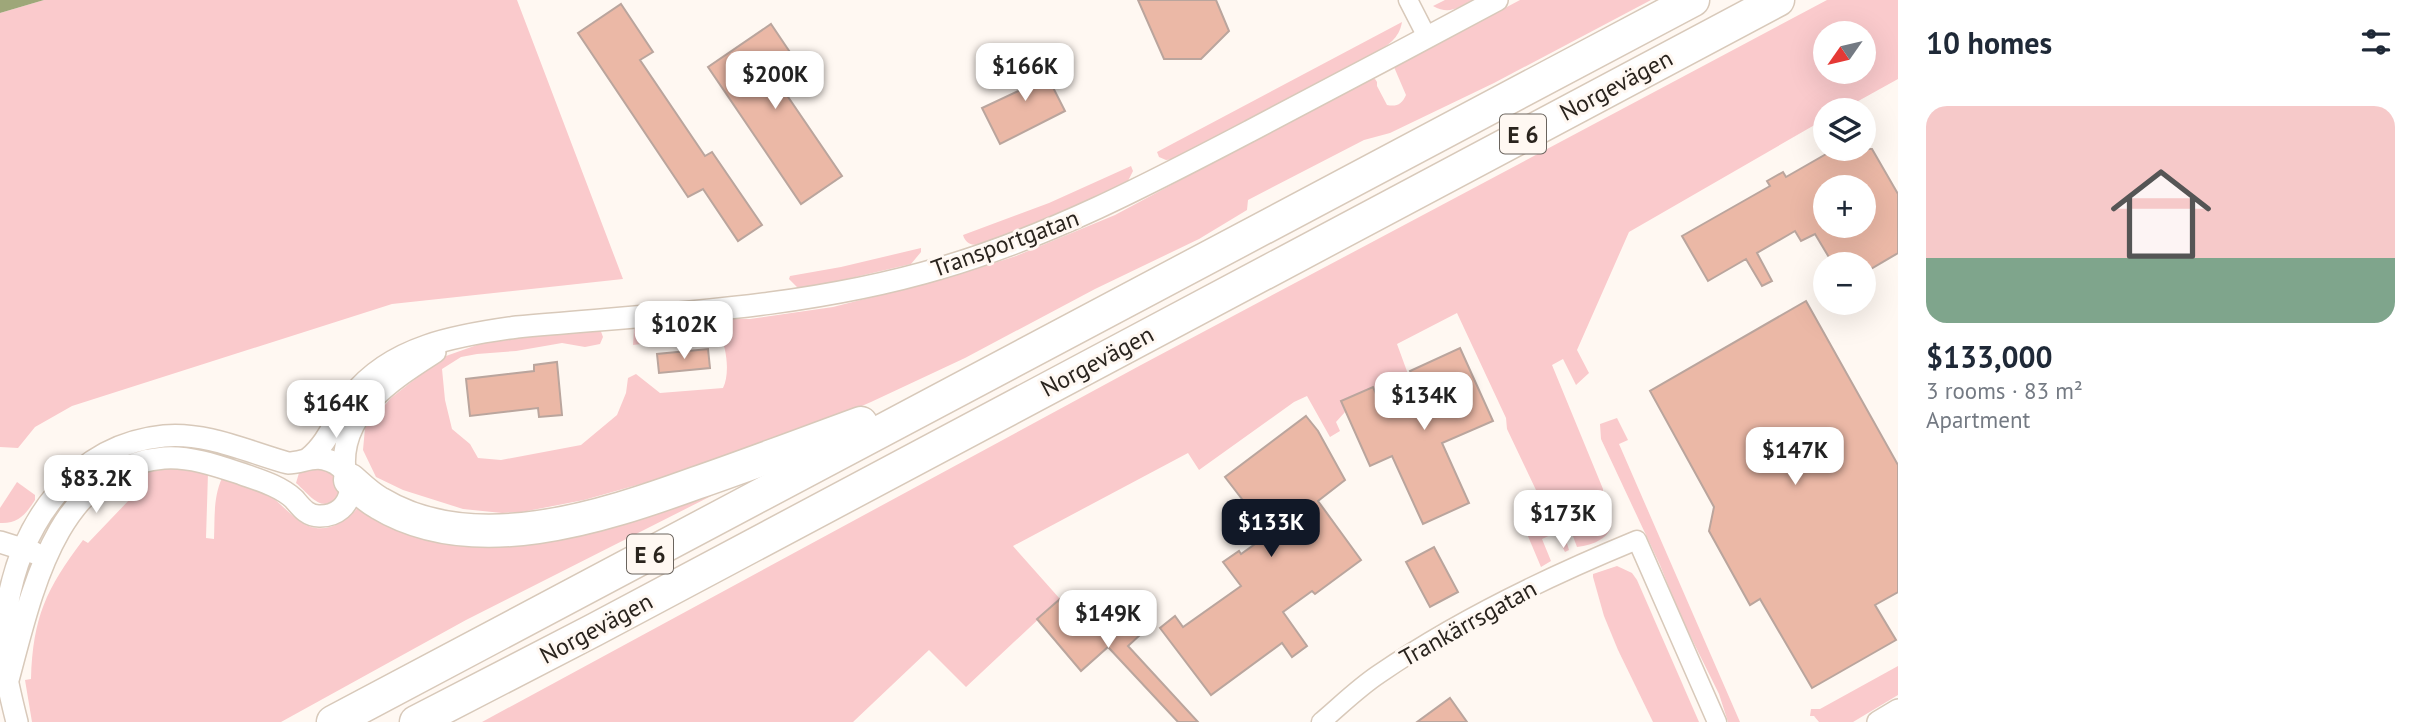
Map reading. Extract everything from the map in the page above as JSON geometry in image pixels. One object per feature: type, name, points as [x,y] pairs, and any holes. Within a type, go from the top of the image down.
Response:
[{"type":"highway","name":"Norgevägen","points":[[333,722],[1693,0]]},
{"type":"highway","name":"Norgevägen","points":[[415,722],[594,630],[1778,0]]},
{"type":"highway","points":[[348,475],[378,503],[422,521],[470,530],[534,528],[571,522],[660,496],[967,384]]},
{"type":"highway","points":[[456,722],[594,630]]},
{"type":"street","points":[[1408,0],[1427,37]]},
{"type":"street","name":"Transportgatan","points":[[309,458],[323,443],[355,392],[378,372],[404,355],[432,343],[517,327],[776,303],[856,289],[965,261],[1041,234],[1123,197],[1497,0]]},
{"type":"street","name":"Transportgatan","points":[[42,565],[84,495],[101,480],[122,468],[164,458],[219,467],[274,486],[310,514],[321,517],[333,513],[348,500],[351,489],[345,445],[351,426],[367,405],[412,368],[465,336]]},
{"type":"street","points":[[18,722],[8,680],[2,633],[12,559],[54,495],[75,475],[117,447],[142,439],[187,436],[214,440],[288,463],[298,463],[309,458],[326,459],[348,475]]},
{"type":"street","name":"Trankärrsgatan","points":[[1321,722],[1377,675],[1466,620],[1561,572],[1637,540],[1717,722]]},
{"type":"street","points":[[0,542],[12,559],[42,565],[8,680]]},
{"type":"street","points":[[1878,722],[1898,710]]},
{"type":"shaded area","points":[[0,0],[44,0],[0,13]]},
{"type":"shaded area","points":[[44,0],[517,0],[623,279],[392,304],[72,406],[35,427],[18,448],[0,447],[0,13]]},
{"type":"shaded area","points":[[1445,0],[1472,0],[1449,10],[1433,6]]},
{"type":"shaded area","points":[[1520,0],[1651,0],[1494,83],[1390,133],[1364,140],[1248,200],[1247,210],[1199,239],[1095,289],[965,358],[802,432],[683,472],[584,500],[522,512],[502,513],[463,509],[403,490],[376,477],[363,450],[365,428],[391,398],[446,356],[491,340],[599,326],[603,337],[600,344],[585,347],[562,343],[477,354],[461,357],[442,369],[445,400],[452,429],[470,444],[478,458],[501,460],[581,445],[617,415],[626,393],[628,378],[636,374],[660,393],[723,388],[727,361],[719,334],[688,327],[664,328],[645,336],[641,344],[633,345],[634,329],[649,324],[711,318],[750,319],[833,307],[951,277],[1016,256],[1115,215],[1371,78],[1377,82],[1387,105],[1399,104],[1406,95],[1394,67]]},
{"type":"shaded area","points":[[1827,0],[1898,0],[1898,79],[1864,98],[1813,98],[1813,126],[1629,232],[1577,350],[1589,373],[1576,385],[1563,359],[1552,365],[1603,489],[1603,497],[1562,513],[1562,527],[1569,550],[1565,552],[1555,533],[1542,539],[1551,561],[1541,567],[1522,522],[1545,509],[1457,313],[1397,344],[1412,385],[1377,396],[1373,387],[1341,401],[1345,412],[1336,422],[1340,431],[1330,437],[1307,396],[1294,402],[1199,470],[1188,453],[1013,546],[1060,599],[966,687],[929,650],[853,722],[482,722],[1141,365]]},
{"type":"shaded area","points":[[1402,22],[1396,37],[1375,53],[1174,159],[1159,157],[1157,152]]},
{"type":"shaded area","points":[[1131,166],[1133,171],[1127,183],[1068,211],[977,245],[968,243],[963,235],[1049,203]]},
{"type":"shaded area","points":[[921,248],[921,252],[911,264],[804,289],[798,288],[789,279],[790,276]]},
{"type":"shaded area","points":[[1617,418],[1628,440],[1619,444],[1740,722],[1728,722],[1719,694],[1680,615],[1660,565],[1601,439],[1600,424]]},
{"type":"shaded area","points":[[168,465],[208,473],[206,538],[214,539],[216,501],[222,478],[244,484],[274,498],[294,517],[315,528],[340,523],[360,505],[417,527],[725,489],[466,620],[281,722],[32,722],[25,680],[31,679],[35,638],[51,589],[83,540],[88,543],[131,498],[127,485],[141,475]]},
{"type":"shaded area","points":[[319,468],[334,473],[340,491],[329,503],[317,502],[296,483],[299,473]]},
{"type":"shaded area","points":[[17,482],[35,495],[35,500],[21,517],[12,522],[0,523],[0,508]]},
{"type":"shaded area","points":[[1600,505],[1609,511],[1609,532],[1599,541],[1577,547],[1568,523],[1577,512]]},
{"type":"shaded area","points":[[1617,566],[1632,573],[1637,580],[1699,722],[1653,722],[1618,650],[1604,616],[1593,577],[1593,574]]},
{"type":"shaded area","points":[[1898,666],[1898,695],[1853,722],[1819,722],[1814,716],[1810,716],[1811,709],[1820,709]]},
{"type":"building","points":[[1138,0],[1216,0],[1229,31],[1201,59],[1164,59]]},
{"type":"building","points":[[621,4],[653,52],[640,60],[705,156],[712,152],[762,225],[738,241],[703,189],[688,197],[578,33]]},
{"type":"building","points":[[771,24],[804,73],[782,88],[842,176],[801,204],[708,67]]},
{"type":"building","points":[[1034,50],[1065,111],[1000,144],[982,108],[1029,86],[1016,60]]},
{"type":"building","points":[[1876,156],[1898,194],[1898,253],[1876,266],[1876,252],[1826,252],[1817,238],[1876,238],[1876,175],[1813,175],[1813,235],[1801,241],[1795,231],[1757,253],[1772,281],[1762,286],[1746,259],[1708,281],[1682,236],[1770,186],[1767,181],[1783,172],[1786,177],[1814,161],[1876,161]]},
{"type":"building","points":[[1806,301],[1898,465],[1898,592],[1875,605],[1896,640],[1812,688],[1760,599],[1750,605],[1709,531],[1714,507],[1650,391]]},
{"type":"building","points":[[1460,348],[1493,421],[1442,443],[1469,503],[1423,524],[1392,456],[1370,466],[1341,401],[1373,387],[1385,414],[1422,397],[1410,371]]},
{"type":"building","points":[[708,349],[710,368],[659,373],[657,354]]},
{"type":"building","points":[[557,362],[562,415],[539,417],[538,408],[470,416],[466,379],[534,371],[534,365]]},
{"type":"building","points":[[1306,416],[1318,431],[1345,480],[1318,501],[1361,560],[1315,594],[1312,591],[1283,612],[1307,646],[1292,657],[1282,643],[1211,695],[1160,628],[1175,616],[1183,627],[1241,586],[1223,562],[1239,551],[1241,554],[1269,534],[1225,477]]},
{"type":"building","points":[[1434,547],[1458,592],[1430,607],[1406,562]]},
{"type":"building","points":[[1060,599],[1090,633],[1115,609],[1140,635],[1128,646],[1198,722],[1178,722],[1108,647],[1081,671],[1037,619]]},
{"type":"building","points":[[1450,698],[1467,722],[1417,722]]}]
